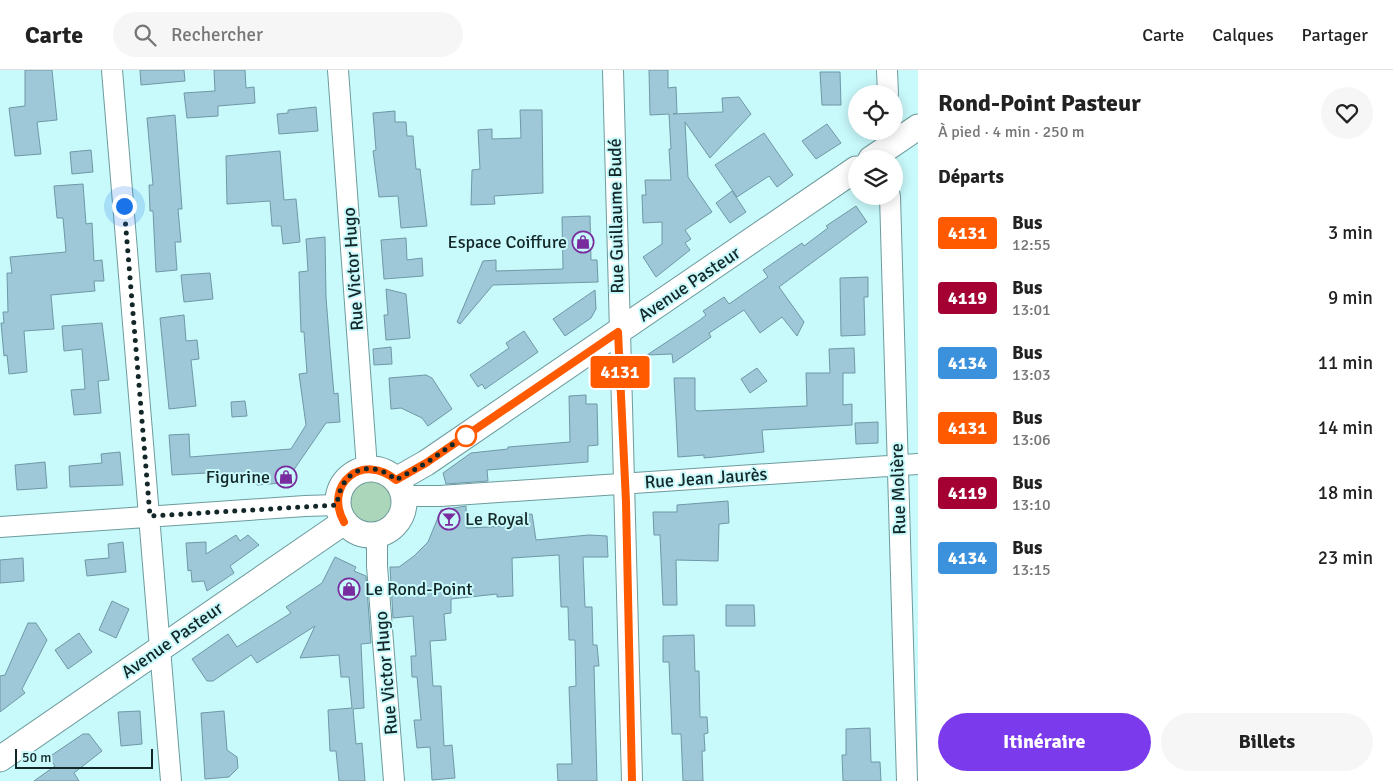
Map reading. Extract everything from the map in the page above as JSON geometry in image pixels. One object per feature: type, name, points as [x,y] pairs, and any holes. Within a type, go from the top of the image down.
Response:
[{"type":"street","points":[[112,70],[171,781]]},
{"type":"street","name":"Rue Victor Hugo","points":[[338,70],[367,468]]},
{"type":"street","name":"Rue Guillaume Budé","points":[[613,70],[618,332],[625,484],[632,781]]},
{"type":"street","points":[[887,70],[888,85]]},
{"type":"street","points":[[885,149],[918,127]]},
{"type":"street","name":"Avenue Pasteur","points":[[400,488],[426,463],[848,174]]},
{"type":"street","name":"Rue Molière","points":[[890,205],[907,781]]},
{"type":"street","name":"Rue Jean Jaurès","points":[[400,488],[625,484],[918,464]]},
{"type":"street","points":[[0,527],[150,516],[340,514],[359,533],[378,535],[387,531],[401,516],[400,488],[383,471],[367,468],[357,471],[342,485],[340,514]]},
{"type":"street","name":"Avenue Pasteur","points":[[0,759],[160,648],[340,514]]},
{"type":"street","name":"Rue Victor Hugo","points":[[378,535],[377,566],[394,781]]},
{"type":"green space","points":[[374,481],[382,484],[388,490],[391,502],[388,514],[382,520],[366,523],[358,520],[352,514],[349,498],[352,490],[358,484]]},
{"type":"building","points":[[25,70],[52,70],[57,120],[37,122],[41,154],[15,156],[9,108],[25,106]]},
{"type":"building","points":[[140,70],[184,70],[185,81],[141,85]]},
{"type":"building","points":[[214,70],[245,70],[246,88],[254,87],[255,103],[218,106],[218,116],[187,118],[184,93],[215,91]]},
{"type":"building","points":[[649,70],[668,70],[668,88],[676,87],[677,113],[673,114],[723,112],[722,98],[739,97],[751,114],[710,158],[685,122],[688,177],[712,212],[685,230],[691,239],[685,243],[690,250],[656,277],[643,257],[662,244],[662,222],[643,223],[642,195],[646,195],[645,180],[671,180],[669,149],[671,149],[669,114],[650,115]]},
{"type":"building","points":[[820,72],[840,72],[841,105],[822,105]]},
{"type":"building","points":[[316,107],[318,131],[279,134],[277,114],[288,113],[288,110]]},
{"type":"building","points":[[520,110],[542,110],[543,193],[494,196],[495,204],[471,205],[472,170],[480,169],[478,130],[492,129],[492,139],[521,138]]},
{"type":"building","points":[[395,111],[395,122],[406,122],[407,136],[413,136],[416,169],[420,169],[427,226],[401,228],[398,196],[379,197],[373,151],[376,150],[373,113]]},
{"type":"building","points":[[175,115],[182,209],[178,209],[181,242],[175,242],[177,270],[156,272],[153,211],[150,211],[149,185],[153,185],[147,118]]},
{"type":"building","points":[[827,124],[841,143],[816,159],[802,141]]},
{"type":"building","points":[[764,133],[793,175],[777,187],[769,176],[737,197],[715,165]]},
{"type":"building","points":[[91,150],[93,172],[72,174],[70,152]]},
{"type":"building","points":[[280,151],[284,200],[296,199],[300,242],[283,244],[281,226],[272,226],[270,201],[227,204],[226,156]]},
{"type":"building","points":[[83,184],[86,224],[92,223],[94,261],[102,260],[104,281],[94,281],[95,291],[51,295],[54,329],[24,331],[27,372],[9,374],[7,355],[4,356],[1,323],[4,323],[3,312],[8,312],[7,273],[12,273],[10,257],[66,252],[63,218],[57,218],[54,186]]},
{"type":"building","points":[[732,191],[746,212],[730,223],[716,203]]},
{"type":"building","points":[[856,206],[867,222],[779,287],[804,322],[797,336],[782,317],[760,333],[744,310],[709,333],[711,337],[673,363],[672,354],[647,355],[700,320],[706,315],[703,311],[724,297],[729,304],[768,277],[763,270],[802,243],[804,246],[828,228],[826,226]]},
{"type":"building","points":[[590,216],[591,260],[597,260],[598,282],[493,285],[460,324],[457,322],[483,261],[496,260],[496,271],[563,269],[562,217]]},
{"type":"building","points":[[325,237],[326,297],[330,349],[334,394],[338,393],[340,422],[326,423],[293,471],[294,482],[257,485],[256,476],[207,479],[206,473],[172,475],[169,435],[189,434],[190,457],[291,449],[306,425],[299,374],[307,373],[304,332],[301,332],[299,272],[308,271],[306,239]]},
{"type":"building","points":[[406,238],[407,260],[422,258],[423,276],[384,279],[381,240]]},
{"type":"building","points":[[210,273],[213,299],[184,302],[181,275]]},
{"type":"building","points":[[868,277],[868,297],[864,297],[865,335],[841,336],[840,278]]},
{"type":"building","points":[[386,289],[406,294],[410,338],[386,340],[384,315],[388,315]]},
{"type":"building","points":[[595,290],[596,309],[591,318],[565,336],[553,319]]},
{"type":"building","points":[[184,315],[186,341],[197,340],[199,359],[191,360],[196,406],[169,409],[160,318]]},
{"type":"building","points":[[102,323],[109,380],[98,381],[101,413],[74,415],[71,390],[85,389],[82,349],[64,351],[62,326]]},
{"type":"building","points":[[524,331],[538,352],[485,389],[482,384],[478,387],[470,375],[509,348],[506,343]]},
{"type":"building","points":[[391,347],[392,364],[374,365],[373,349]]},
{"type":"building","points":[[854,348],[855,373],[843,373],[843,405],[852,404],[852,425],[762,430],[764,452],[704,458],[704,455],[678,457],[674,378],[695,378],[695,409],[697,411],[807,406],[806,373],[830,373],[829,349]]},
{"type":"building","points":[[757,368],[767,381],[750,393],[741,379]]},
{"type":"building","points":[[426,375],[432,378],[452,409],[428,426],[422,418],[401,408],[391,409],[389,378]]},
{"type":"building","points":[[586,395],[586,404],[597,404],[598,445],[588,446],[588,462],[487,470],[488,481],[446,484],[443,473],[471,453],[508,449],[508,447],[570,442],[569,396]]},
{"type":"building","points":[[245,401],[247,416],[232,417],[231,402]]},
{"type":"building","points":[[878,422],[878,443],[856,444],[855,423]]},
{"type":"building","points":[[120,452],[123,485],[70,487],[69,466],[102,463],[101,454]]},
{"type":"building","points":[[45,462],[47,488],[17,490],[15,465]]},
{"type":"building","points":[[728,501],[729,523],[719,524],[718,561],[676,560],[677,605],[663,605],[660,535],[654,535],[653,512],[677,512],[677,505]]},
{"type":"building","points":[[466,506],[467,528],[509,526],[508,516],[532,514],[536,540],[589,535],[607,536],[608,557],[583,557],[585,607],[592,607],[593,645],[597,645],[599,666],[594,666],[597,781],[558,781],[557,764],[572,764],[569,687],[576,686],[575,640],[569,640],[568,607],[561,607],[559,555],[512,558],[513,596],[497,597],[497,594],[451,599],[451,613],[444,614],[446,640],[430,641],[433,686],[441,686],[444,746],[452,745],[455,778],[432,780],[430,747],[417,748],[414,720],[421,720],[417,677],[412,677],[411,656],[416,656],[413,616],[393,618],[390,567],[399,567],[428,542],[441,510]]},
{"type":"building","points":[[236,535],[240,541],[248,535],[259,545],[230,566],[234,573],[207,591],[204,581],[192,582],[191,570],[188,571],[186,543],[206,542],[206,554]]},
{"type":"building","points":[[123,542],[126,572],[87,576],[85,560],[109,558],[108,544]]},
{"type":"building","points":[[335,557],[356,567],[354,571],[366,576],[371,643],[361,644],[364,708],[353,709],[356,744],[362,743],[365,781],[339,781],[336,751],[330,751],[328,710],[352,708],[349,677],[341,677],[339,655],[300,658],[315,626],[257,663],[251,655],[213,681],[207,681],[192,659],[228,634],[237,647],[291,613],[286,607],[322,583]]},
{"type":"building","points":[[23,558],[24,581],[0,583],[0,560]]},
{"type":"building","points":[[112,601],[129,609],[116,638],[99,630]]},
{"type":"building","points":[[726,605],[754,605],[755,626],[726,626]]},
{"type":"building","points":[[28,623],[36,623],[47,640],[22,689],[25,693],[0,712],[0,676],[5,675]]},
{"type":"building","points":[[79,633],[92,652],[68,669],[55,650]]},
{"type":"building","points":[[694,635],[695,671],[699,671],[700,717],[707,717],[708,733],[704,734],[705,751],[702,751],[703,781],[683,781],[681,734],[672,734],[669,662],[663,662],[663,636]]},
{"type":"building","points":[[140,711],[142,744],[121,746],[118,712]]},
{"type":"building","points":[[224,711],[227,750],[237,757],[238,768],[229,777],[205,779],[201,713]]},
{"type":"building","points":[[870,728],[871,762],[880,762],[881,781],[843,781],[842,755],[846,755],[846,729]]},
{"type":"building","points":[[83,734],[89,734],[102,751],[74,773],[79,781],[34,781],[55,766],[49,757]]},
{"type":"bus line","name":"4131","points":[[344,522],[339,514],[337,505],[338,495],[348,477],[357,471],[367,468],[378,469],[388,473],[396,480],[426,463],[618,332],[625,464],[632,781]]},
{"type":"place","name":"Espace Coiffure","points":[[583,242]]},
{"type":"place","name":"Figurine","points":[[286,477]]},
{"type":"place","name":"Le Royal","points":[[449,519]]},
{"type":"place","name":"Le Rond-Point","points":[[349,589]]},
{"type":"route","points":[[124,206],[150,516],[337,505],[342,485],[348,477],[357,471],[367,468],[378,469],[388,473],[396,480],[426,463],[469,433],[466,436]]}]
